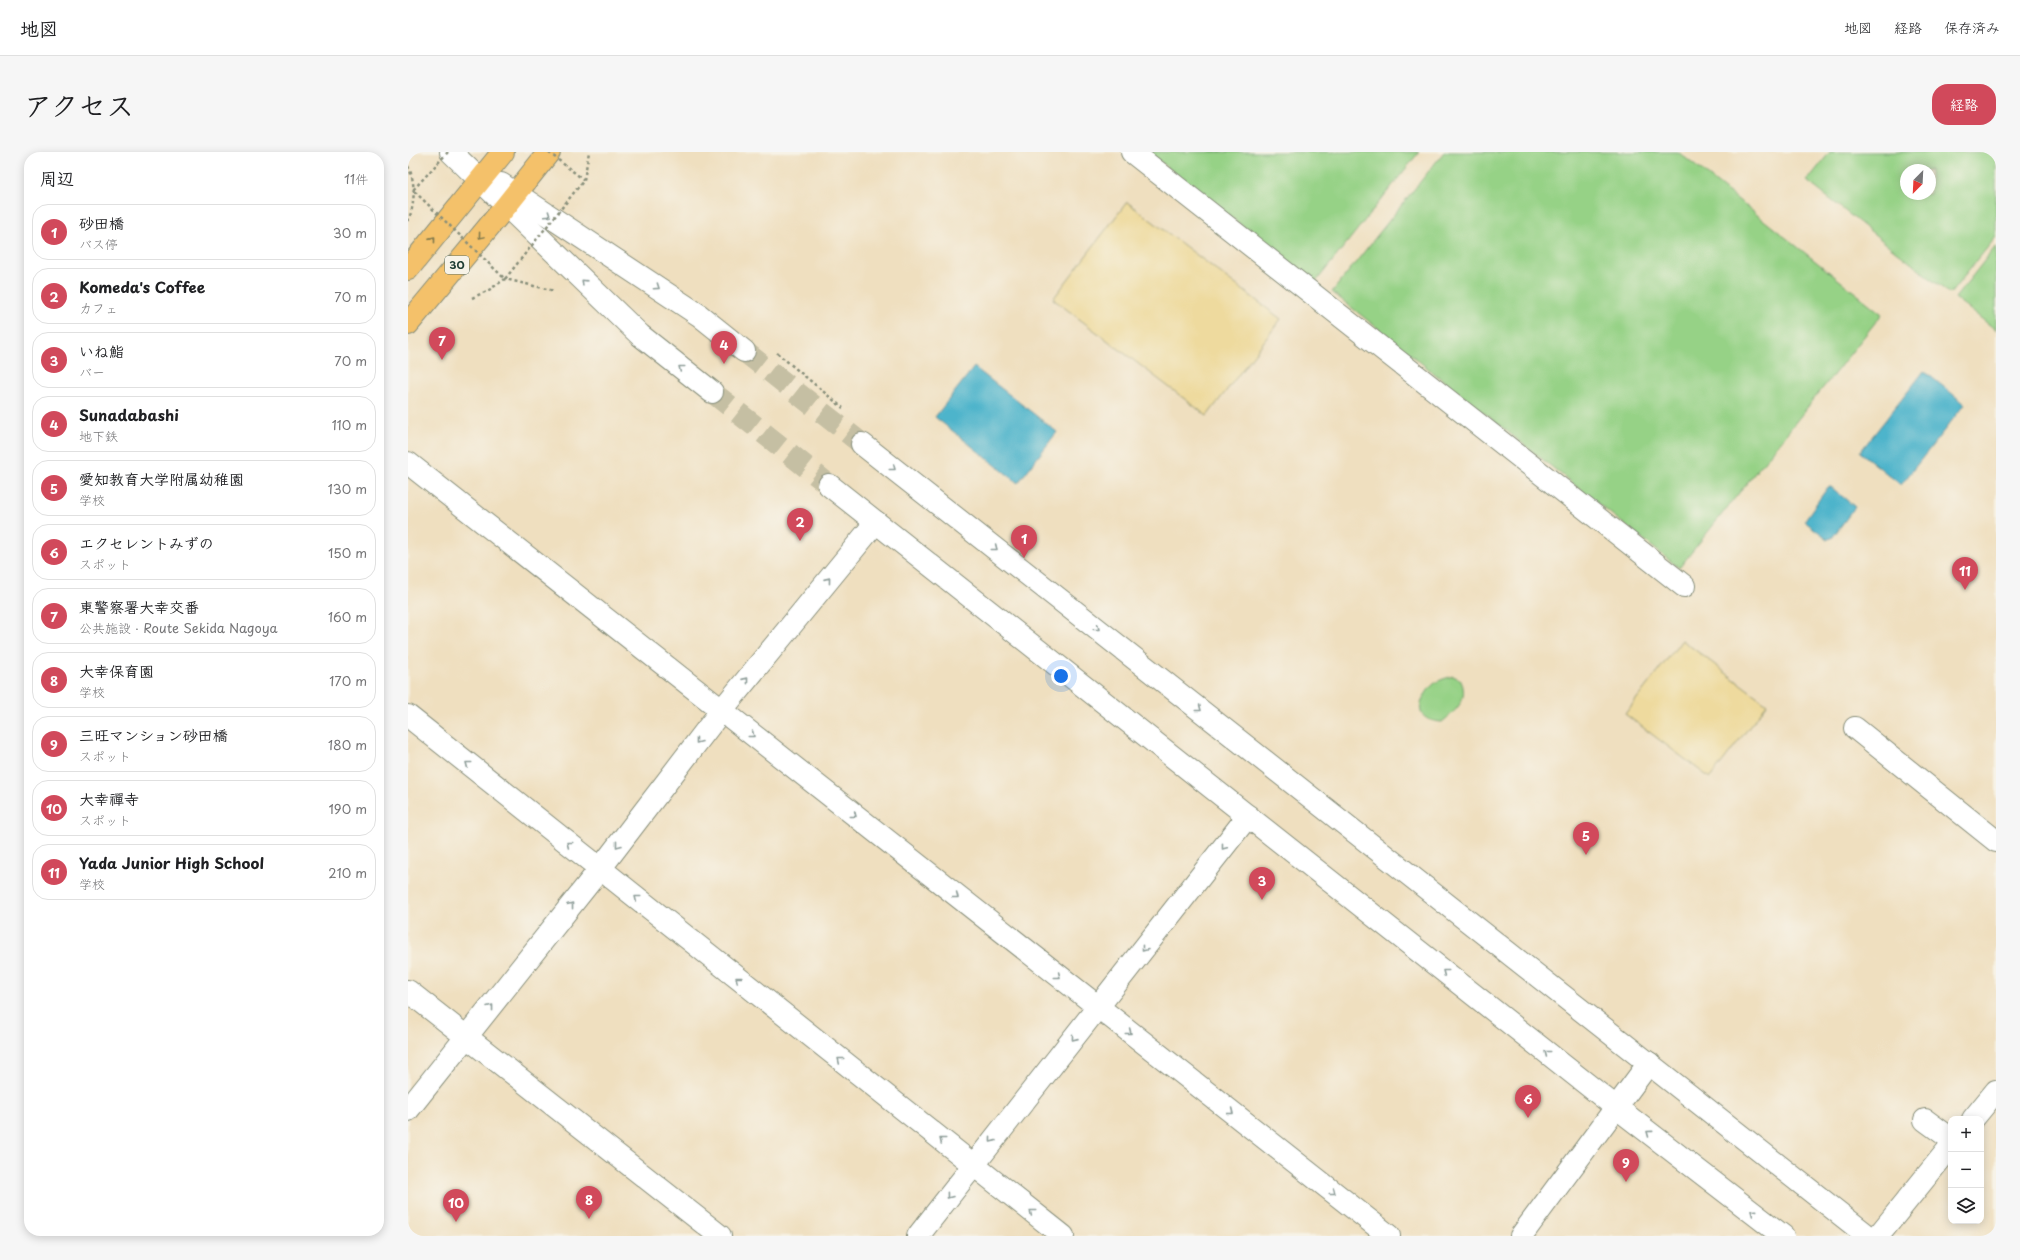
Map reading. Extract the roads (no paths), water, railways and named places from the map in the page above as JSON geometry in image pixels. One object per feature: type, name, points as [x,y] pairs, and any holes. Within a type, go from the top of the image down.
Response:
[{"type":"main road","points":[[408,269],[503,152]]},
{"type":"main road","name":"30","points":[[408,324],[511,200],[548,152]]},
{"type":"street","points":[[451,152],[511,200],[699,315],[744,351]]},
{"type":"street","points":[[1132,152],[1684,586]]},
{"type":"street","points":[[511,200],[640,335],[712,392]]},
{"type":"street","points":[[862,444],[1868,1236]]},
{"type":"street","points":[[408,463],[1389,1236]]},
{"type":"street","points":[[829,485],[1617,1108],[1784,1236]]},
{"type":"street","points":[[408,1110],[467,1038],[600,869],[721,710],[876,522]]},
{"type":"street","points":[[408,716],[1063,1236]]},
{"type":"street","points":[[1855,728],[1996,841]]},
{"type":"street","points":[[918,1236],[972,1165],[1098,1008],[1248,816]]},
{"type":"street","points":[[408,991],[720,1236]]},
{"type":"street","points":[[1521,1236],[1649,1063]]},
{"type":"street","points":[[1975,1116],[1996,1091]]},
{"type":"street","points":[[1925,1120],[1948,1137]]},
{"type":"street","points":[[1878,1236],[1948,1150]]},
{"type":"water","points":[[974,367],[1057,432],[1018,483],[935,417]]},
{"type":"water","points":[[1924,371],[1965,404],[1901,485],[1860,452]]},
{"type":"water","points":[[1828,487],[1831,487],[1855,507],[1832,538],[1828,539],[1804,521]]},
{"type":"tunnel","points":[[744,351],[862,444]]},
{"type":"tunnel","points":[[712,392],[829,485]]},
{"type":"place","name":"東警察署大幸交番","points":[[442,360]]},
{"type":"place","name":"Sunadabashi","points":[[724,364]]},
{"type":"place","name":"Komeda's Coffee","points":[[800,541]]},
{"type":"place","name":"砂田橋","points":[[1024,558]]},
{"type":"place","name":"Yada Junior High School","points":[[1965,590]]},
{"type":"place","name":"愛知教育大学附属幼稚園","points":[[1586,855]]},
{"type":"place","name":"いね鮨","points":[[1262,900]]},
{"type":"place","name":"エクセレントみずの","points":[[1528,1118]]},
{"type":"place","name":"三旺マンション砂田橋","points":[[1626,1182]]},
{"type":"place","name":"大幸保育園","points":[[589,1219]]},
{"type":"place","name":"大幸禪寺","points":[[456,1222]]}]
